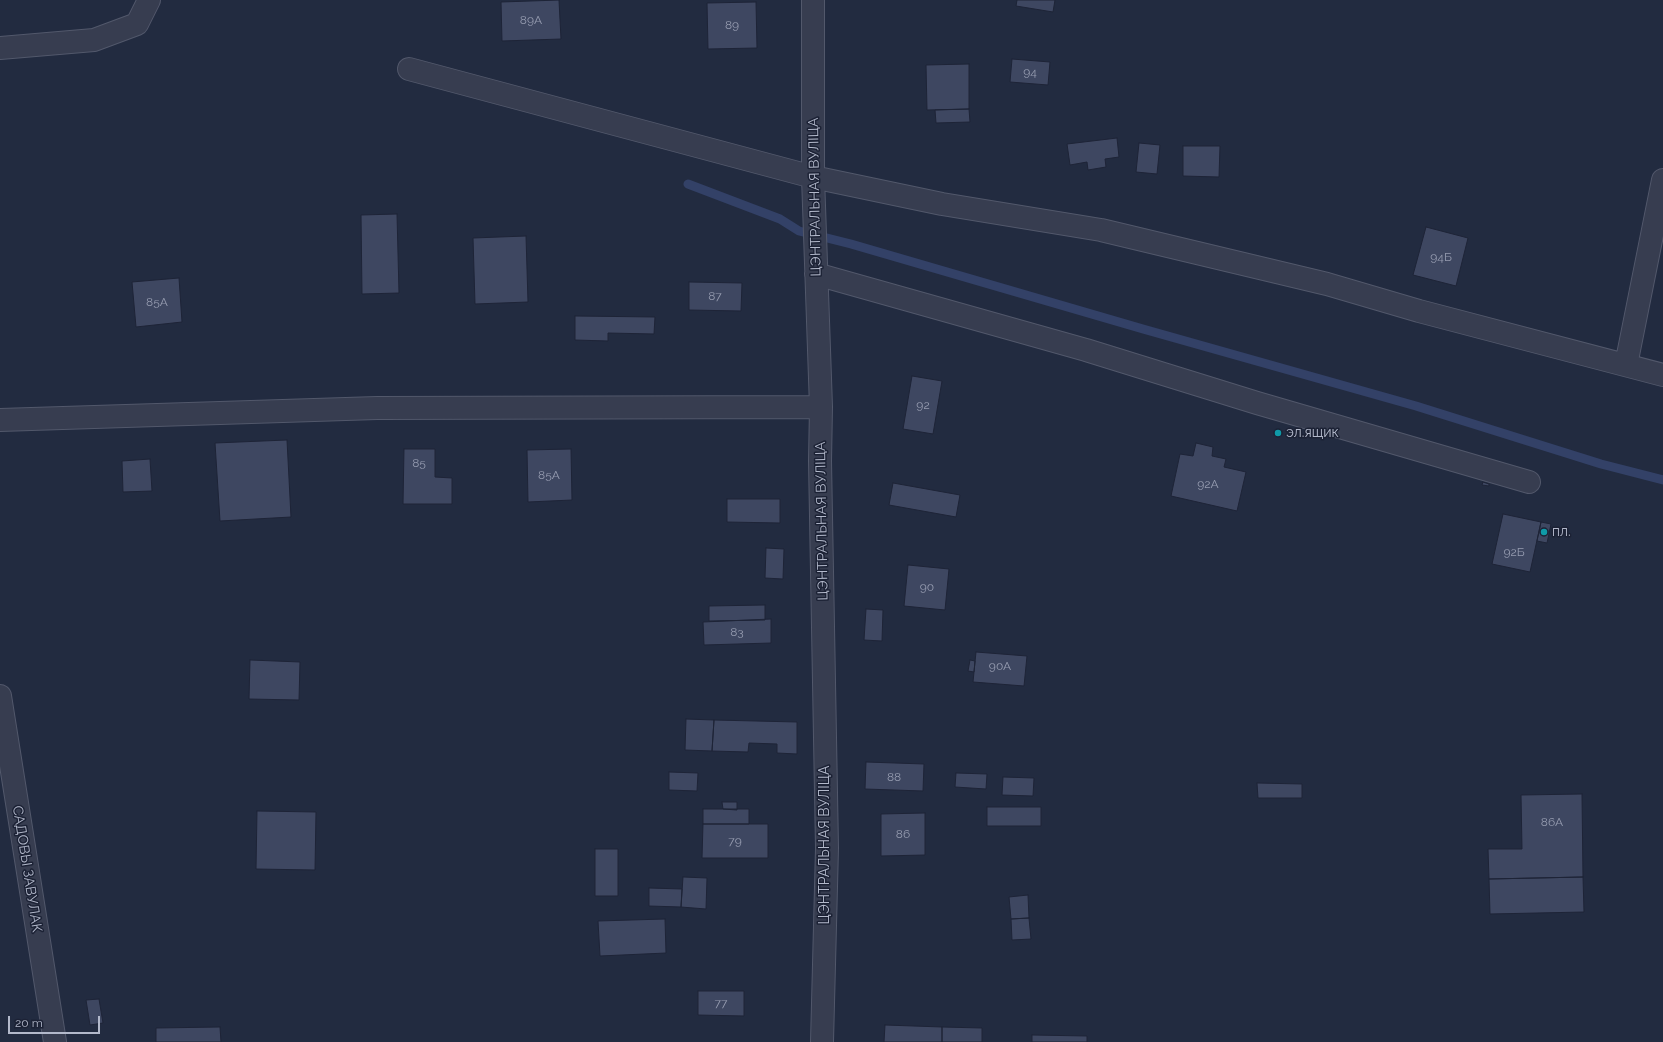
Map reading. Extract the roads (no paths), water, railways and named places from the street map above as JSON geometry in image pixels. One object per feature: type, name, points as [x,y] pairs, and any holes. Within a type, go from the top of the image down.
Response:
[{"type":"street","points":[[0,48],[94,40],[137,24],[149,0]]},
{"type":"street","name":"ЦЭНТРАЛЬНАЯ ВУЛІЦА","points":[[813,0],[813,177],[821,407],[820,461],[826,848],[822,1042]]},
{"type":"street","points":[[409,69],[813,177],[942,204],[1101,230],[1327,284],[1419,311],[1663,375]]},
{"type":"street","points":[[1626,365],[1663,180]]},
{"type":"street","points":[[816,274],[1086,350],[1257,403],[1529,482]]},
{"type":"street","points":[[0,420],[377,408],[821,407]]},
{"type":"street","name":"САДОВЫ ЗАВУЛАК","points":[[0,696],[8,806],[55,1042]]},
{"type":"waterway","points":[[688,184],[780,219],[799,231],[851,244],[1143,329],[1416,406],[1601,464],[1663,480]]},
{"type":"place","name":"эл.ящик","points":[[1278,433]]},
{"type":"place","name":"пл.","points":[[1544,532]]}]
